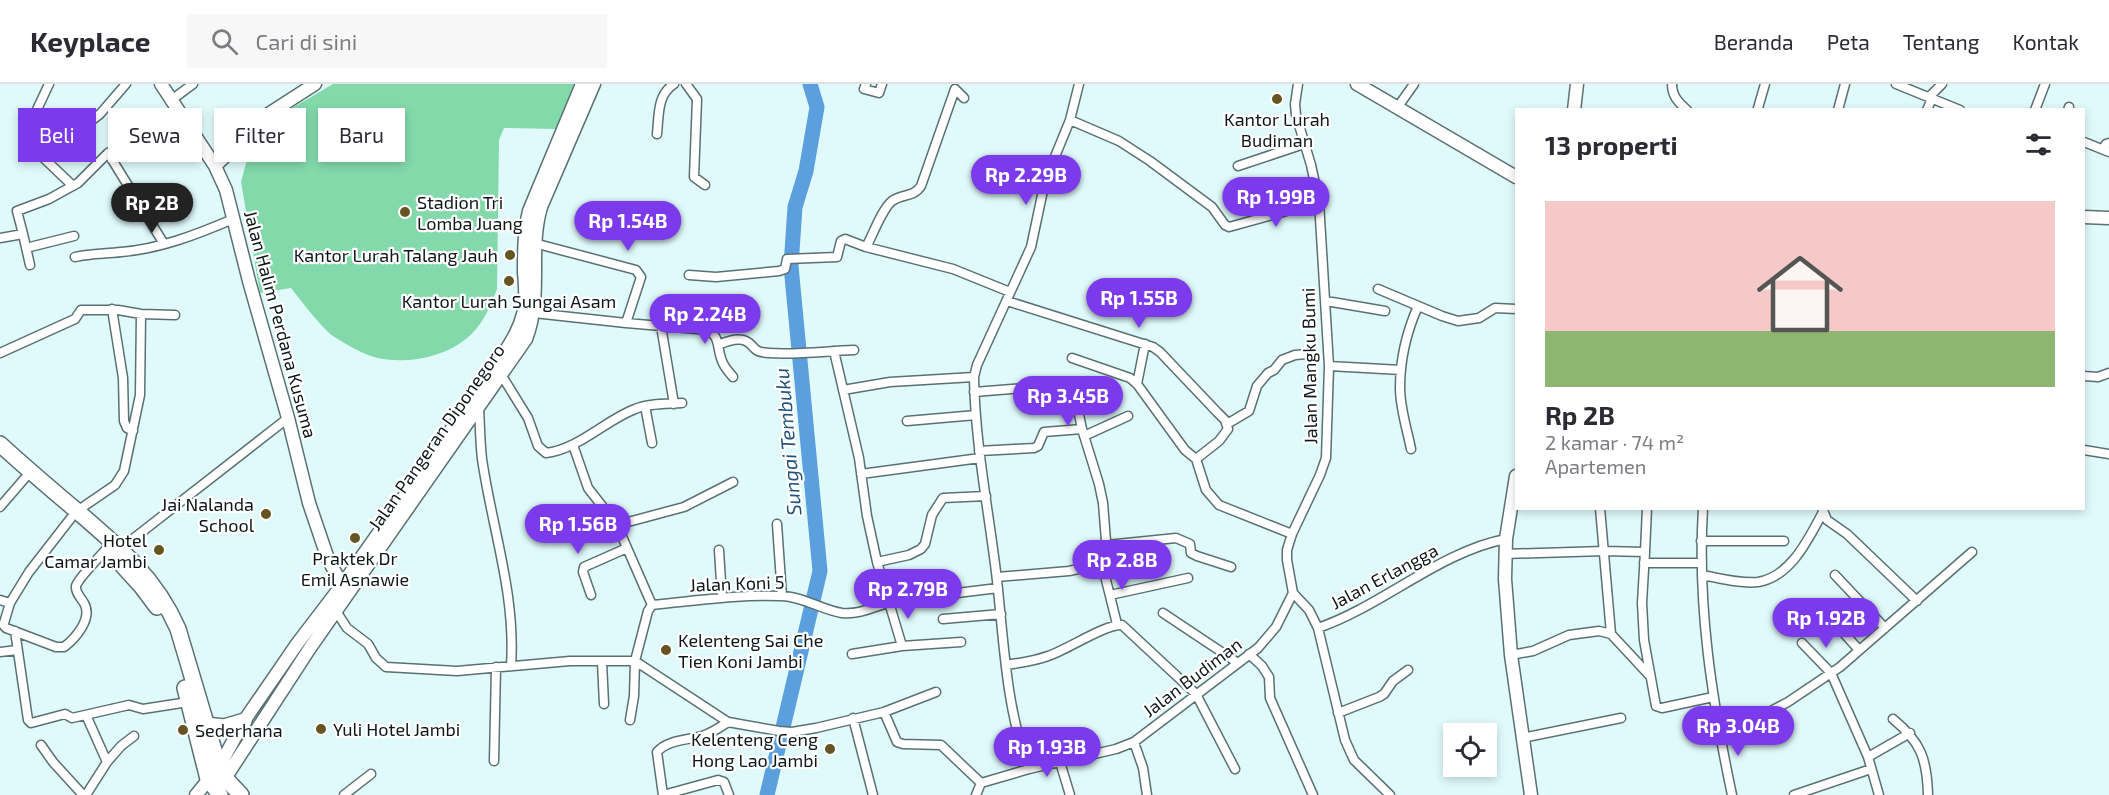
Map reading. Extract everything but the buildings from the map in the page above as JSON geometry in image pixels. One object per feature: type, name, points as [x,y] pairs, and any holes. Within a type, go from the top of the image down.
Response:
[{"type":"highway","points":[[0,444],[74,515],[152,583],[171,612],[206,725],[217,784]]},
{"type":"highway","points":[[0,459],[74,515]]},
{"type":"highway","points":[[113,549],[163,618],[170,634],[188,702],[217,784],[241,795]]},
{"type":"highway","points":[[206,725],[224,727],[244,721]]},
{"type":"main road","name":"Jalan Halim Perdana Kusuma","points":[[160,84],[175,108]]},
{"type":"main road","points":[[215,166],[270,113],[315,84]]},
{"type":"main road","name":"Jalan Pangeran Diponegoro","points":[[217,784],[244,721],[297,644],[439,454],[479,408],[526,339],[534,313],[536,225],[582,84]]},
{"type":"main road","name":"Jalan Pangeran Diponegoro","points":[[217,784],[336,611],[516,334],[525,303],[526,225],[534,198],[560,153],[594,84]]},
{"type":"main road","points":[[1357,84],[1515,176]]},
{"type":"main road","points":[[1574,108],[1577,84]]},
{"type":"main road","name":"Jalan Halim Perdana Kusuma","points":[[202,146],[215,166],[226,190],[315,523],[328,559],[342,585]]},
{"type":"main road","points":[[2085,217],[2109,218]]},
{"type":"main road","points":[[1515,484],[1506,539],[1505,579],[1511,655],[1531,795]]},
{"type":"main road","points":[[196,795],[217,784]]},
{"type":"street","points":[[38,108],[49,84]]},
{"type":"street","points":[[96,116],[126,84]]},
{"type":"street","points":[[170,101],[193,84]]},
{"type":"street","points":[[657,134],[662,95],[674,84]]},
{"type":"street","points":[[686,84],[698,99],[694,177],[705,185]]},
{"type":"street","points":[[866,84],[864,89],[879,93],[882,84]]},
{"type":"street","points":[[1029,769],[1013,720],[980,454],[974,377],[976,365],[1031,247],[1045,181],[1070,120],[1079,84]]},
{"type":"street","name":"Jalan Mangku Bumi","points":[[1293,593],[1287,550],[1326,458],[1329,366],[1319,202],[1296,115],[1298,84]]},
{"type":"street","points":[[1397,108],[1414,84]]},
{"type":"street","points":[[1672,84],[1672,91],[1685,108]]},
{"type":"street","points":[[1758,108],[1765,84]]},
{"type":"street","points":[[1839,108],[1845,84]]},
{"type":"street","points":[[1896,84],[1955,108]]},
{"type":"street","points":[[1927,108],[1933,84]]},
{"type":"street","points":[[1930,97],[1942,84]]},
{"type":"street","points":[[2036,108],[2045,84]]},
{"type":"street","points":[[866,247],[886,207],[898,198],[916,192],[921,186],[955,89],[964,98]]},
{"type":"street","points":[[1070,120],[1119,141],[1150,161],[1212,207],[1229,227],[1319,202]]},
{"type":"street","points":[[2085,142],[2107,148]]},
{"type":"street","points":[[1239,166],[1304,144]]},
{"type":"street","points":[[30,265],[17,211],[49,199],[73,186],[108,153]]},
{"type":"street","points":[[48,162],[73,186]]},
{"type":"street","points":[[114,162],[164,244]]},
{"type":"street","points":[[75,256],[96,252],[122,252],[164,244],[233,219]]},
{"type":"street","points":[[0,238],[23,234]]},
{"type":"street","points":[[26,248],[74,236]]},
{"type":"street","points":[[689,275],[716,277],[779,271],[785,269],[791,258],[837,257],[841,241],[845,239],[866,247],[953,269],[1008,296],[1145,344],[1160,352],[1227,424],[1228,429],[1219,441],[1196,459]]},
{"type":"street","points":[[534,243],[636,270],[641,277],[640,284],[626,323]]},
{"type":"street","points":[[1378,289],[1458,321],[1479,318],[1495,308],[1515,309]]},
{"type":"street","points":[[1326,301],[1385,311]]},
{"type":"street","points":[[1411,448],[1400,389],[1401,370],[1411,321],[1418,306]]},
{"type":"street","points":[[111,309],[123,378],[124,422],[127,428],[133,431]]},
{"type":"street","points":[[0,353],[75,319],[81,310],[111,309],[141,314],[175,315]]},
{"type":"street","points":[[534,313],[708,330],[714,333],[722,361],[733,377]]},
{"type":"street","points":[[141,314],[140,395],[124,471],[115,486],[74,515],[29,572],[10,603],[4,626],[15,632],[64,647],[80,630],[87,615],[86,605],[76,587],[77,583],[113,549],[288,418]]},
{"type":"street","points":[[501,376],[528,418],[542,451],[546,453],[560,451],[626,413],[645,406],[678,403],[661,326]]},
{"type":"street","points":[[718,345],[741,340],[747,341],[754,350],[761,352],[795,354],[854,350]]},
{"type":"street","points":[[1137,384],[1145,344]]},
{"type":"street","points":[[834,351],[861,474],[877,562],[902,646]]},
{"type":"street","points":[[1227,424],[1249,411],[1257,386],[1282,360],[1295,355],[1307,354]]},
{"type":"street","points":[[1072,358],[1130,378],[1137,384],[1185,450],[1196,459],[1206,490],[1219,505],[1292,534]]},
{"type":"street","points":[[1329,366],[1401,370]]},
{"type":"street","points":[[2085,376],[2109,374]]},
{"type":"street","points":[[843,390],[890,382],[974,377]]},
{"type":"street","points":[[974,392],[1060,384],[1072,388],[1099,484],[1107,545],[1106,560],[1102,564],[1069,571],[997,577]]},
{"type":"street","points":[[645,406],[652,443]]},
{"type":"street","points":[[479,408],[482,460],[501,551],[511,621],[513,640],[511,666]]},
{"type":"street","points":[[907,421],[976,415]]},
{"type":"street","points":[[861,474],[980,454],[1034,448],[1038,446],[1044,432],[1083,433],[1128,416]]},
{"type":"street","points":[[573,445],[588,488],[616,525],[652,605],[648,611],[635,661],[630,720]]},
{"type":"street","points":[[2085,450],[2109,454]]},
{"type":"street","points":[[0,507],[25,477]]},
{"type":"street","points":[[616,525],[684,507],[733,482]]},
{"type":"street","points":[[877,562],[909,555],[921,549],[925,544],[932,515],[943,498],[986,496]]},
{"type":"street","points":[[1600,510],[1611,634]]},
{"type":"street","points":[[1647,510],[1642,603],[1644,640],[1656,706],[1662,708],[1713,697]]},
{"type":"street","points":[[1703,510],[1701,542],[1703,608],[1717,724],[1732,795]]},
{"type":"street","points":[[1702,574],[1755,582],[1773,577],[1794,558],[1808,541],[1823,510]]},
{"type":"street","points":[[1823,510],[1827,520],[1847,534],[1917,601]]},
{"type":"street","points":[[777,524],[783,596]]},
{"type":"street","points":[[1107,545],[1176,538],[1190,544],[1191,552],[1197,556],[1231,567]]},
{"type":"street","name":"Jalan Erlangga","points":[[1293,593],[1309,610],[1318,628],[1352,614],[1464,552],[1506,539]]},
{"type":"street","points":[[1701,542],[1784,541]]},
{"type":"street","points":[[591,595],[583,572],[584,567],[627,548]]},
{"type":"street","points":[[719,550],[722,598]]},
{"type":"street","points":[[1505,554],[1645,552]]},
{"type":"street","points":[[1717,724],[1752,717],[1777,708],[1831,673],[1972,552]]},
{"type":"street","points":[[1644,563],[1702,563]]},
{"type":"street","points":[[1102,564],[1117,624]]},
{"type":"street","points":[[1835,574],[1885,628]]},
{"type":"street","points":[[1110,595],[1188,578]]},
{"type":"street","name":"Jalan Koni 5","points":[[652,605],[722,598],[783,596],[834,611],[851,613],[875,609],[889,602],[998,588]]},
{"type":"street","name":"Jalan Budiman","points":[[981,783],[1029,769],[1116,749],[1134,742],[1238,663],[1272,633],[1293,593]]},
{"type":"street","points":[[0,600],[10,603]]},
{"type":"street","points":[[1820,606],[1859,650]]},
{"type":"street","points":[[336,611],[353,635],[368,644],[376,658],[386,667],[457,671],[570,661],[635,661],[728,722],[779,731],[792,732],[816,728],[884,712],[936,692]]},
{"type":"street","points":[[1163,613],[1238,663]]},
{"type":"street","points":[[943,619],[1001,614]]},
{"type":"street","points":[[1006,665],[1047,657],[1117,624],[1128,628],[1196,694],[1235,769]]},
{"type":"street","points":[[1318,628],[1345,740],[1354,760],[1390,795]]},
{"type":"street","points":[[1511,655],[1533,651],[1569,635],[1599,631],[1611,634],[1650,676]]},
{"type":"street","points":[[15,632],[28,720],[31,723],[65,714],[72,718],[129,705],[143,709],[188,702]]},
{"type":"street","points":[[852,654],[902,646],[961,642]]},
{"type":"street","points":[[1802,643],[1831,673],[1868,757],[1879,795]]},
{"type":"street","points":[[0,652],[17,650]]},
{"type":"street","points":[[1249,654],[1262,666],[1269,677],[1270,698],[1313,795]]},
{"type":"street","points":[[602,662],[604,704]]},
{"type":"street","points":[[494,761],[496,667]]},
{"type":"street","points":[[1338,713],[1379,698],[1393,681],[1408,670]]},
{"type":"street","points":[[884,712],[897,742],[941,745],[981,783],[976,795]]},
{"type":"street","points":[[86,715],[107,762]]},
{"type":"street","points":[[853,718],[873,795]]},
{"type":"street","points":[[1522,738],[1621,718]]},
{"type":"street","points":[[1893,719],[1910,733],[1918,745],[1923,759],[1928,795]]},
{"type":"street","points":[[728,722],[703,736],[661,748],[657,752],[657,758],[663,795],[718,780],[724,782],[729,795]]},
{"type":"street","points":[[1868,757],[1910,733]]},
{"type":"street","points":[[41,745],[53,762],[85,795],[107,762],[121,746],[134,736]]},
{"type":"street","points":[[1134,742],[1143,768],[1147,795]]},
{"type":"street","points":[[1060,762],[1070,795]]},
{"type":"street","points":[[1794,795],[1871,769]]},
{"type":"street","points":[[344,795],[371,774]]},
{"type":"green space","name":"Stadion Tri Lomba Juang","points":[[333,84],[574,84],[556,129],[504,128],[499,140],[497,289],[477,328],[457,346],[434,355],[410,360],[374,357],[353,348],[328,332],[291,288],[260,293],[241,182],[246,162],[306,162],[306,108],[292,108]]},
{"type":"waterway","name":"Sungai Tembuku","points":[[767,795],[820,571],[791,266],[795,207],[806,171],[817,107],[810,84]]},
{"type":"place","name":"Kantor Lurah Budiman","points":[[1277,99]]},
{"type":"place","name":"Stadion Tri Lomba Juang","points":[[405,212]]},
{"type":"place","name":"Kantor Lurah Talang Jauh","points":[[510,255]]},
{"type":"place","name":"Kantor Lurah Sungai Asam","points":[[509,281]]},
{"type":"place","name":"Jai Nalanda School","points":[[266,514]]},
{"type":"place","name":"Praktek Dr Emil Asnawie","points":[[355,538]]},
{"type":"place","name":"Hotel Camar Jambi","points":[[159,550]]},
{"type":"place","name":"Kelenteng Sai Che Tien Koni Jambi","points":[[666,650]]},
{"type":"place","name":"Yuli Hotel Jambi","points":[[321,729]]},
{"type":"place","name":"Sederhana","points":[[183,730]]},
{"type":"place","name":"Kelenteng Ceng Hong Lao Jambi","points":[[830,749]]}]
